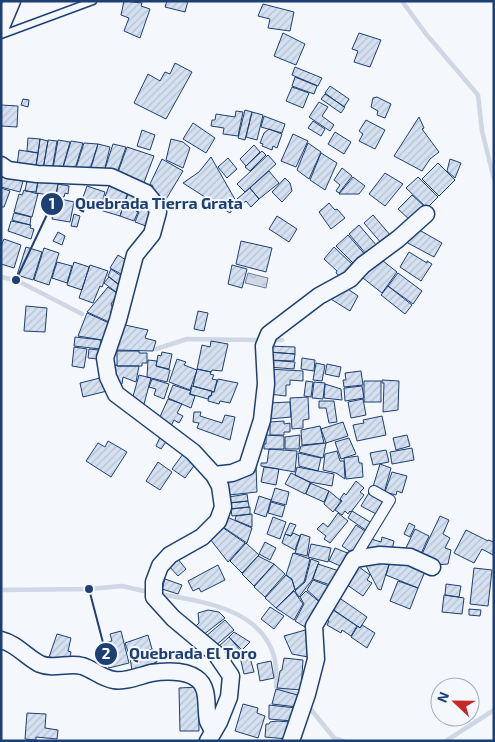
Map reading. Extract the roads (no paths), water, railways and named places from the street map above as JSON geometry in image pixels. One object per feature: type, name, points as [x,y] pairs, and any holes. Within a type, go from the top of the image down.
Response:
[{"type":"street","points":[[1,27],[12,1]]},
{"type":"street","points":[[1,165],[8,170],[37,174],[111,177],[146,193],[155,204],[158,212],[152,234],[135,255],[118,320],[105,358],[108,377],[116,394],[193,452],[214,475],[220,486],[222,507],[218,521],[202,537],[170,555],[160,566],[154,582],[154,597],[173,618],[216,654],[231,676],[229,697],[211,736]]},
{"type":"street","points":[[214,475],[232,473],[246,466],[262,420],[266,384],[264,346],[270,334],[319,296],[350,279],[363,264],[398,239],[426,214]]},
{"type":"street","points":[[291,741],[307,694],[316,659],[314,626],[390,500],[374,491]]},
{"type":"street","points":[[354,559],[380,556],[410,557],[432,567]]},
{"type":"street","points":[[1,640],[10,642],[41,664],[55,667],[81,666],[101,676],[115,680],[153,673],[188,674],[202,683],[206,697],[211,736]]},
{"type":"lane","points":[[1,36],[93,1]]},
{"type":"water","points":[[248,273],[268,278],[266,288],[245,283]]},
{"type":"waterway","points":[[402,1],[426,34],[478,95],[482,131],[494,179]]},
{"type":"waterway","points":[[1,277],[16,280],[82,314]]},
{"type":"waterway","points":[[156,349],[187,339],[263,340]]},
{"type":"waterway","points":[[270,340],[282,340]]},
{"type":"waterway","points":[[1,590],[89,589],[122,586],[144,591]]},
{"type":"waterway","points":[[165,595],[214,605],[244,618],[257,628],[267,640],[275,660],[276,687],[299,695]]},
{"type":"waterway","points":[[309,707],[334,738],[343,741]]},
{"type":"waterway","points":[[446,741],[494,710]]},
{"type":"place","name":"Quebrada Tierra Grata","points":[[16,280]]},
{"type":"place","name":"Quebrada El Toro","points":[[89,589]]}]
